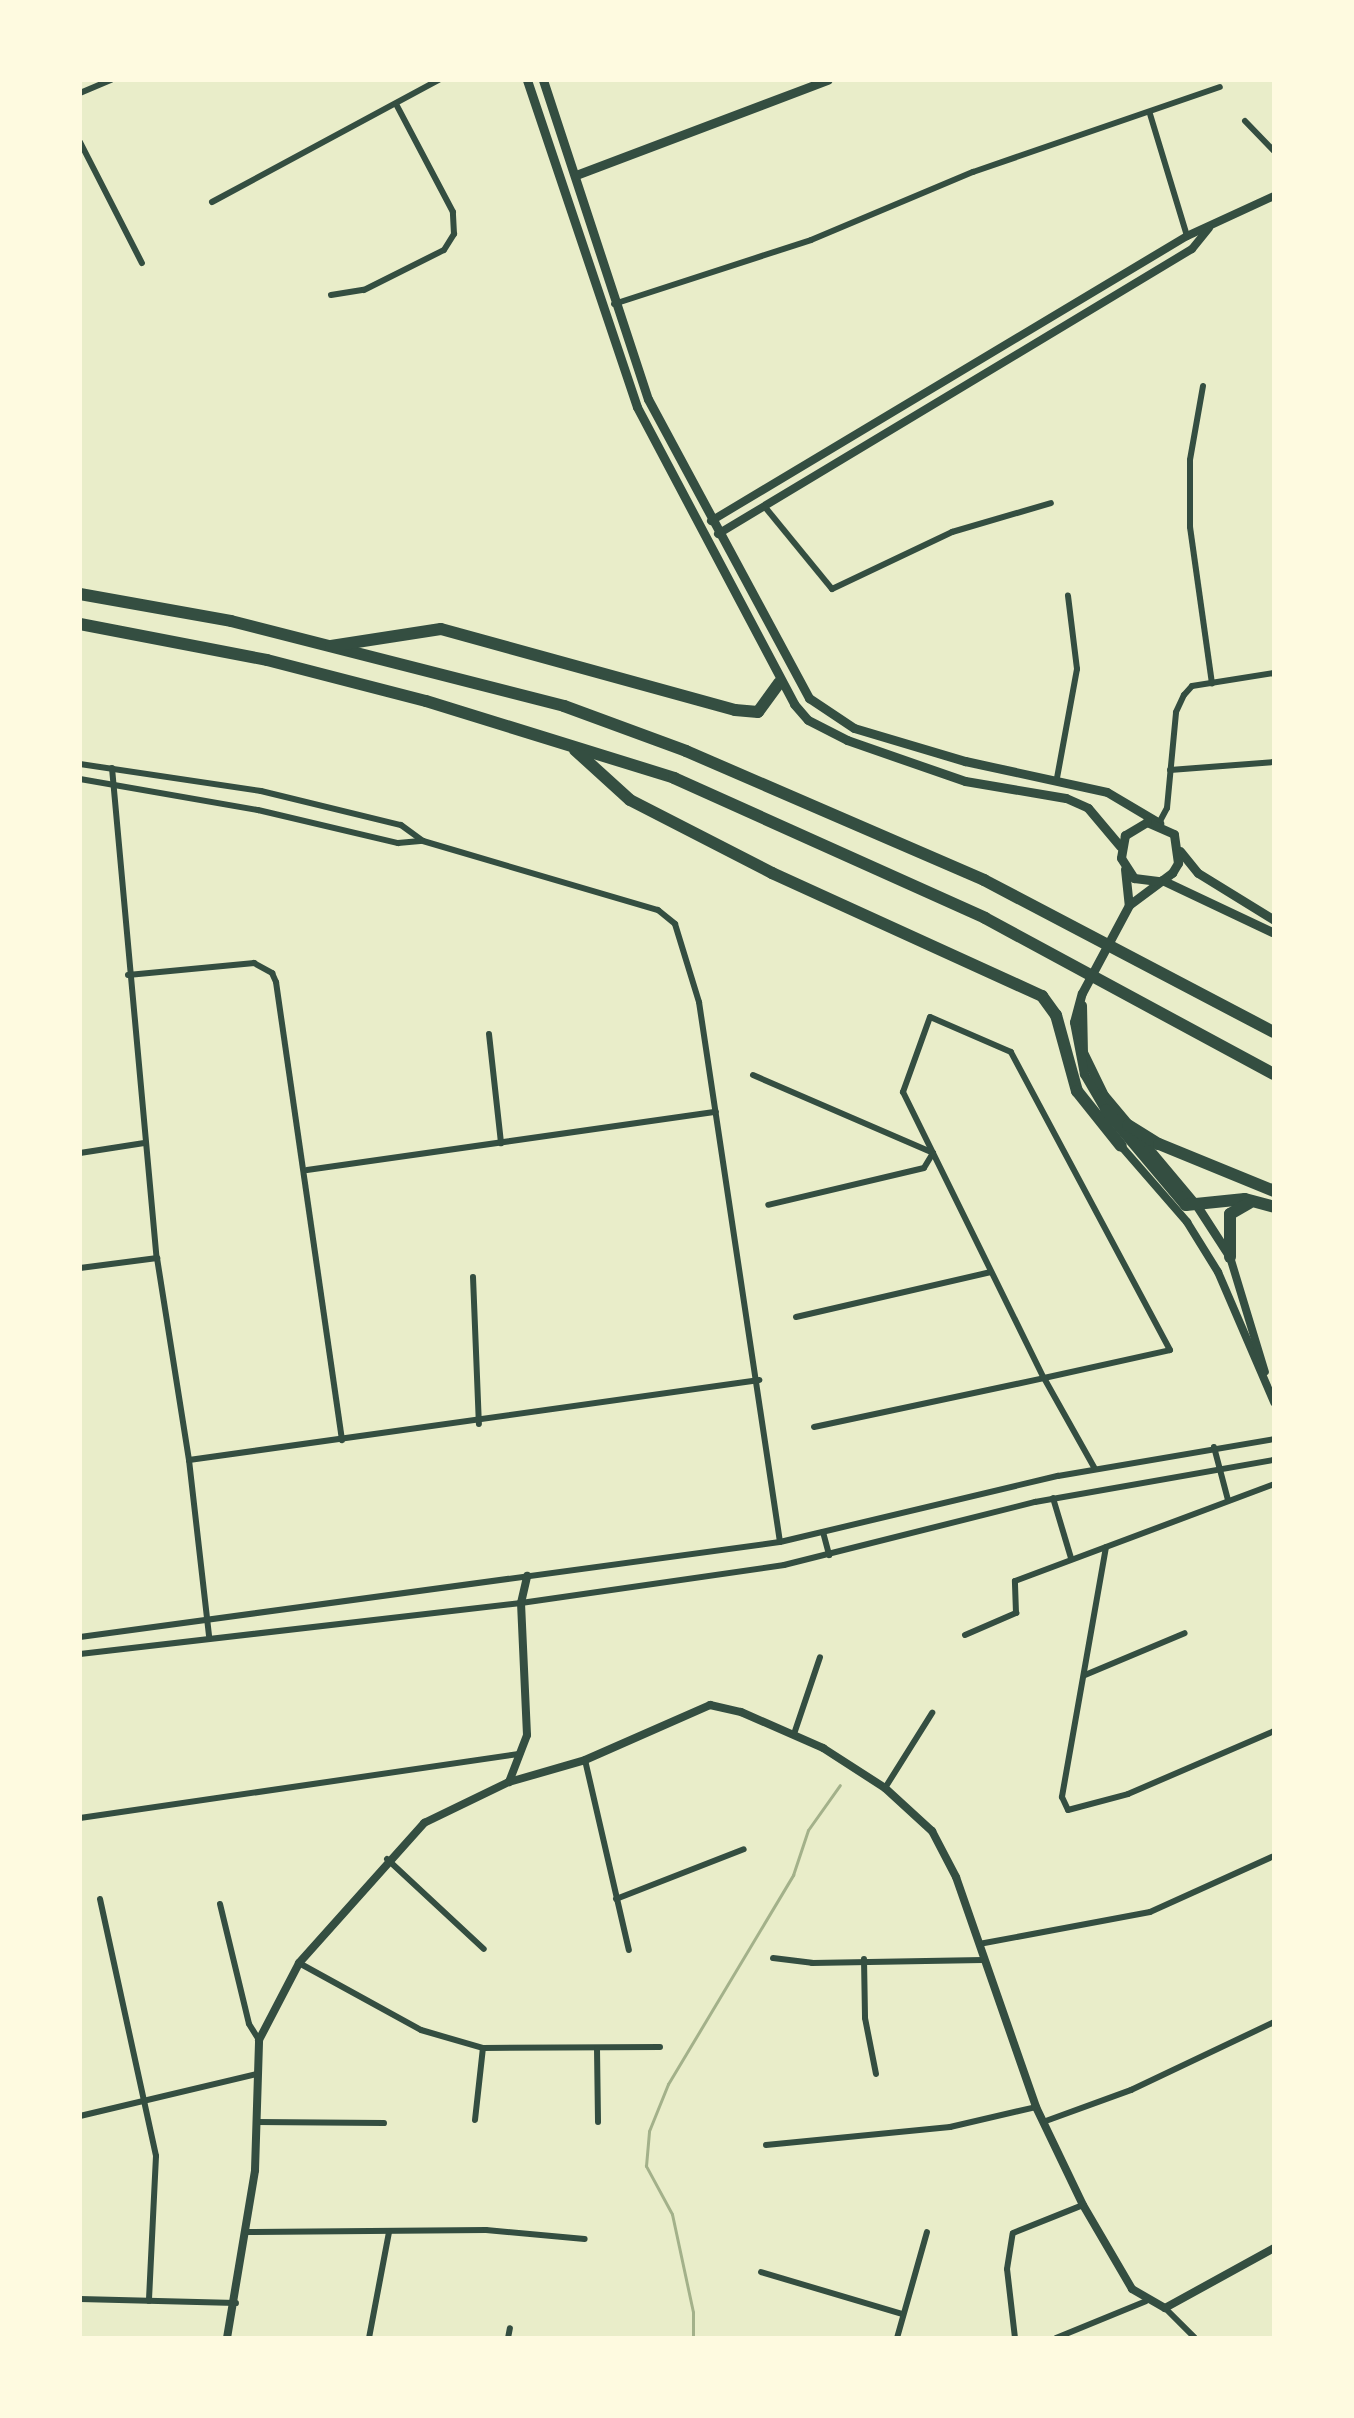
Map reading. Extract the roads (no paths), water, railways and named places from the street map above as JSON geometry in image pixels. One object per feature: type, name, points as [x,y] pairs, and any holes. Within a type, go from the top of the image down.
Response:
[{"type":"highway","points":[[80,594],[231,621],[321,647],[564,706],[686,751],[970,874],[1274,1032]]},
{"type":"highway","points":[[80,624],[267,660],[570,745],[674,778],[1072,964],[1274,1074]]},
{"type":"highway","points":[[321,647],[441,629],[747,712],[766,707],[779,683]]},
{"type":"highway","points":[[570,745],[630,800],[772,873],[1042,996],[1056,1015],[1077,1091],[1121,1146]]},
{"type":"highway","points":[[1106,1110],[1186,1205],[1254,1202],[1274,1207]]},
{"type":"highway","points":[[1128,1125],[1159,1144],[1274,1191]]},
{"type":"highway","points":[[1230,1257],[1230,1214],[1254,1202]]},
{"type":"main road","points":[[527,80],[637,407],[779,683],[822,730],[965,781],[1066,798],[1088,808],[1120,846],[1129,905]]},
{"type":"main road","points":[[543,80],[576,175],[614,304],[648,399],[788,663],[824,712],[854,728],[917,747],[1107,792],[1174,834],[1180,851],[1198,873],[1274,920]]},
{"type":"main road","points":[[576,175],[828,80]]},
{"type":"main road","points":[[1120,846],[1135,826],[1159,823]]},
{"type":"main road","points":[[1121,1146],[1075,1047],[1074,1022],[1082,993],[1129,905],[1172,873],[1180,851]]},
{"type":"main road","points":[[1125,869],[1134,878],[1160,880],[1274,933]]},
{"type":"main road","points":[[1082,993],[1083,1052],[1104,1095],[1197,1206],[1230,1257]]},
{"type":"street","points":[[80,93],[111,80]]},
{"type":"street","points":[[212,202],[439,80]]},
{"type":"street","points":[[614,304],[811,240],[973,172],[1150,114],[1220,87]]},
{"type":"street","points":[[331,295],[364,290],[444,250],[454,234],[453,212],[396,104]]},
{"type":"street","points":[[1150,114],[1187,236]]},
{"type":"street","points":[[1245,121],[1274,151]]},
{"type":"street","points":[[80,142],[142,263]]},
{"type":"street","points":[[711,521],[1187,236],[1274,196]]},
{"type":"street","points":[[718,534],[1192,249],[1212,224]]},
{"type":"street","points":[[1203,386],[1190,460],[1190,527],[1212,683]]},
{"type":"street","points":[[855,432],[864,445]]},
{"type":"street","points":[[765,507],[832,589],[952,532],[1051,503]]},
{"type":"street","points":[[1057,778],[1077,669],[1068,596]]},
{"type":"street","points":[[1159,823],[1167,808],[1176,712],[1184,695],[1192,686],[1274,673]]},
{"type":"street","points":[[1170,770],[1274,762]]},
{"type":"street","points":[[80,764],[261,791],[401,825],[423,841],[668,917],[680,930],[691,963],[716,1112],[759,1380],[780,1542]]},
{"type":"street","points":[[112,768],[144,1143],[157,1258],[189,1460],[209,1636]]},
{"type":"street","points":[[80,779],[113,782],[398,843],[423,841]]},
{"type":"street","points":[[128,975],[254,963],[272,973],[284,1010],[342,1440]]},
{"type":"street","points":[[814,1427],[1044,1378],[1170,1350],[1011,1052],[930,1017],[903,1092],[1044,1378],[1095,1469]]},
{"type":"street","points":[[489,1034],[501,1143]]},
{"type":"street","points":[[753,1075],[933,1153]]},
{"type":"street","points":[[307,1170],[716,1112]]},
{"type":"street","points":[[80,1153],[144,1143]]},
{"type":"street","points":[[1121,1146],[1201,1243],[1274,1402]]},
{"type":"street","points":[[768,1205],[924,1168],[933,1153]]},
{"type":"street","points":[[1230,1257],[1257,1333],[1269,1388]]},
{"type":"street","points":[[80,1268],[157,1258]]},
{"type":"street","points":[[796,1317],[991,1272]]},
{"type":"street","points":[[473,1277],[479,1424]]},
{"type":"street","points":[[189,1460],[479,1424],[759,1380]]},
{"type":"street","points":[[80,1637],[780,1542],[1095,1469],[1274,1439]]},
{"type":"street","points":[[1214,1447],[1228,1500]]},
{"type":"street","points":[[80,1654],[209,1636],[521,1603],[829,1555],[1053,1498],[1274,1460]]},
{"type":"street","points":[[965,1635],[1016,1613],[1015,1581],[1274,1484]]},
{"type":"street","points":[[1053,1498],[1071,1558]]},
{"type":"street","points":[[823,1532],[829,1555]]},
{"type":"street","points":[[1106,1547],[1062,1797],[1068,1810],[1128,1794],[1274,1731]]},
{"type":"street","points":[[509,1782],[524,1754],[527,1705],[521,1603],[527,1576]]},
{"type":"street","points":[[1085,1675],[1185,1633]]},
{"type":"street","points":[[794,1734],[820,1657]]},
{"type":"street","points":[[227,2338],[236,2303],[257,2122],[259,2040],[299,1963],[387,1859],[424,1823],[509,1782],[585,1760],[710,1705],[723,1706],[794,1734],[885,1788],[914,1813],[943,1848],[1036,2107],[1083,2205],[1125,2279],[1146,2301],[1165,2308],[1195,2338]]},
{"type":"street","points":[[885,1788],[932,1713]]},
{"type":"street","points":[[80,1818],[524,1754]]},
{"type":"street","points":[[585,1760],[629,1950]]},
{"type":"street","points":[[616,1899],[744,1849]]},
{"type":"street","points":[[979,1944],[1150,1912],[1274,1856]]},
{"type":"street","points":[[387,1859],[484,1949]]},
{"type":"street","points":[[100,1899],[146,2099],[157,2190],[149,2301]]},
{"type":"street","points":[[220,1904],[249,2024],[259,2040]]},
{"type":"street","points":[[773,1958],[812,1963],[864,1959],[983,1960]]},
{"type":"street","points":[[864,1959],[865,2018],[876,2074]]},
{"type":"street","points":[[299,1963],[421,2030],[483,2048],[660,2047]]},
{"type":"street","points":[[1043,2122],[1131,2090],[1274,2022]]},
{"type":"street","points":[[475,2120],[483,2048]]},
{"type":"street","points":[[597,2049],[598,2122]]},
{"type":"street","points":[[80,2116],[256,2074]]},
{"type":"street","points":[[766,2145],[950,2127],[1036,2107]]},
{"type":"street","points":[[257,2122],[384,2123]]},
{"type":"street","points":[[1015,2338],[1007,2269],[1013,2233],[1083,2205]]},
{"type":"street","points":[[245,2232],[486,2230],[585,2239]]},
{"type":"street","points":[[369,2338],[389,2232]]},
{"type":"street","points":[[897,2338],[927,2232]]},
{"type":"street","points":[[1165,2308],[1274,2248]]},
{"type":"street","points":[[761,2272],[902,2314]]},
{"type":"street","points":[[80,2299],[236,2303]]},
{"type":"street","points":[[1056,2338],[1146,2301]]},
{"type":"street","points":[[508,2338],[510,2328]]},
{"type":"waterway","points":[[693,2338],[693,2312],[672,2214],[646,2166],[649,2131],[668,2084],[793,1875],[808,1830],[840,1785]]}]
